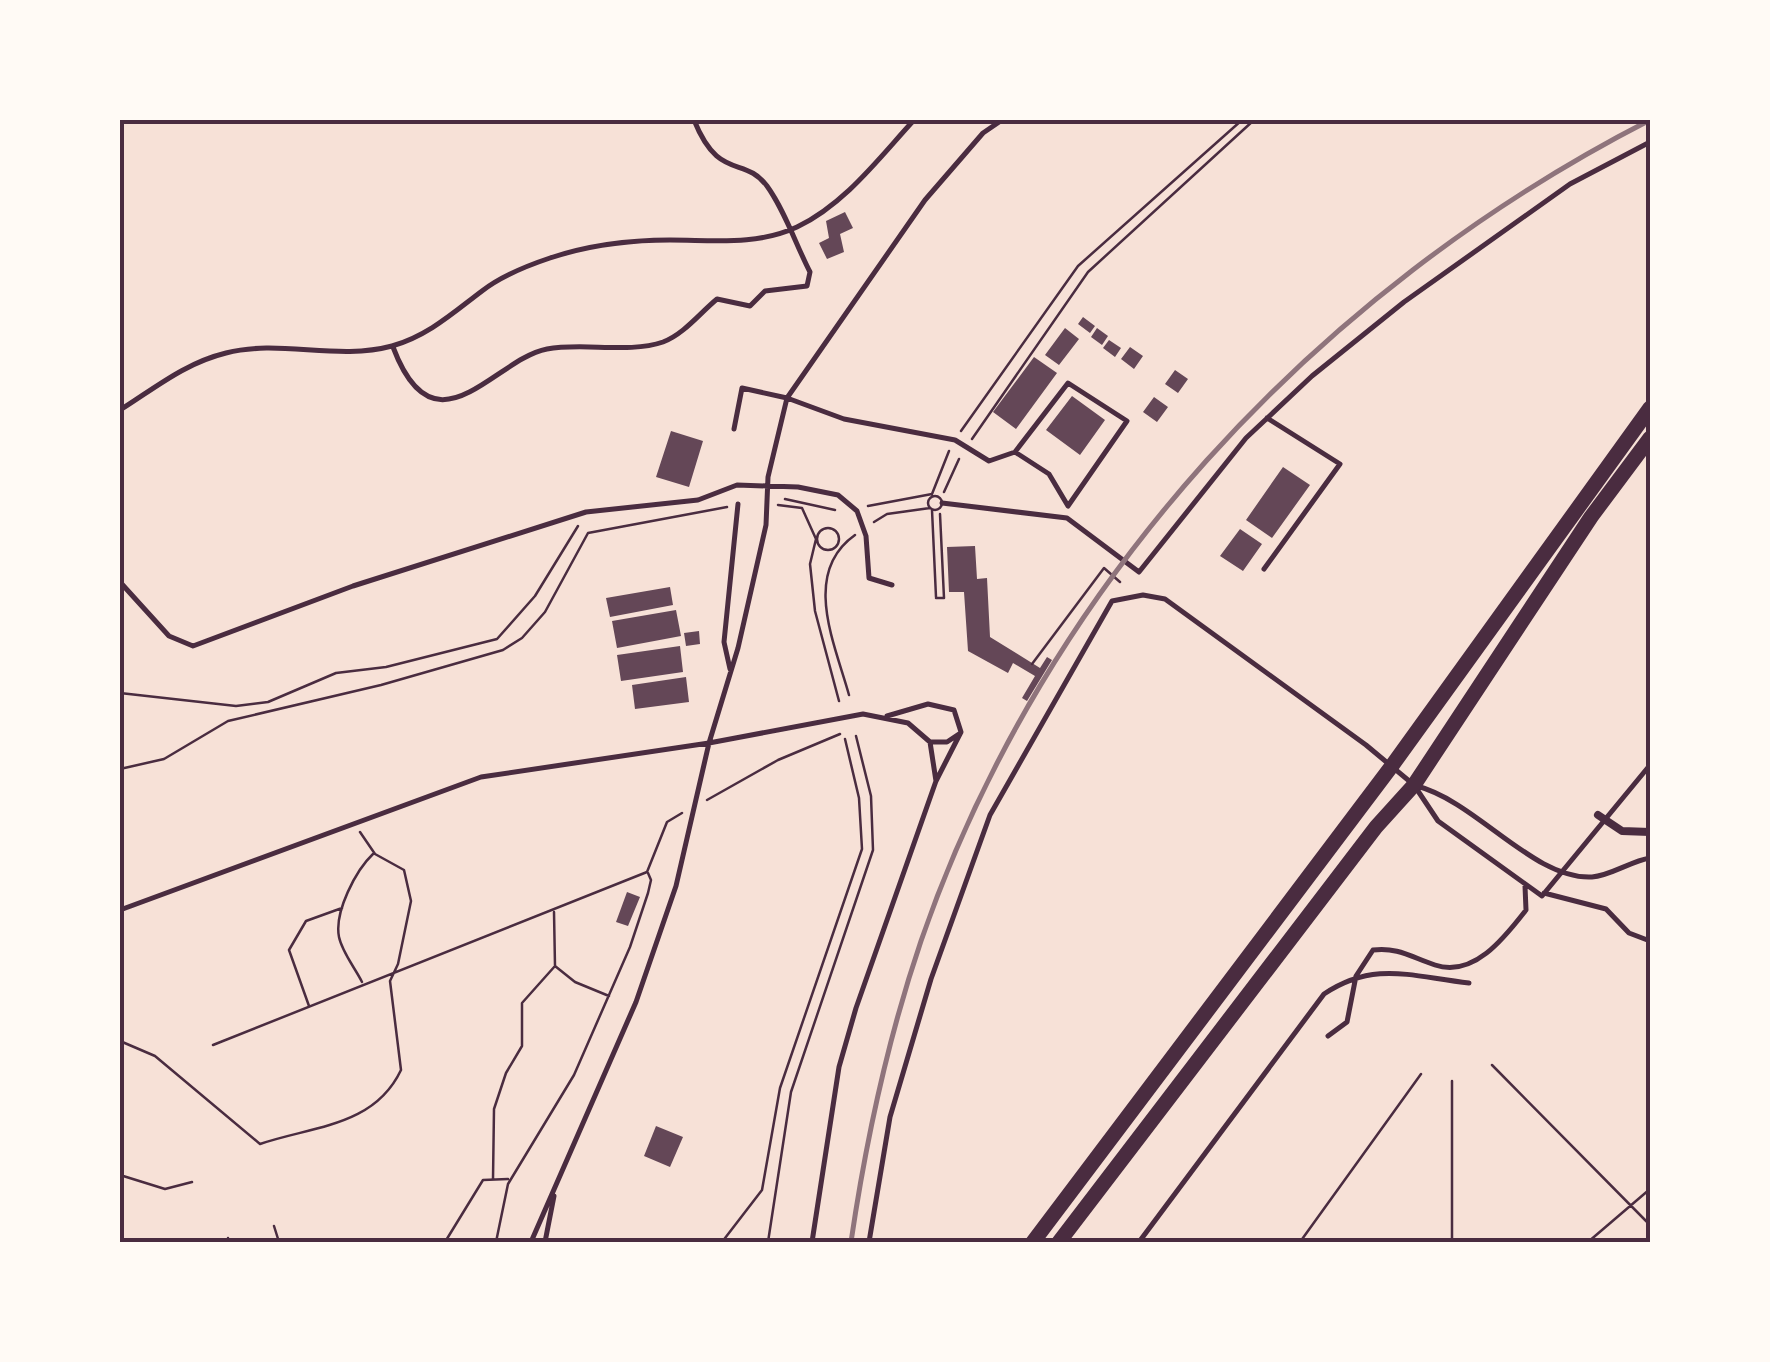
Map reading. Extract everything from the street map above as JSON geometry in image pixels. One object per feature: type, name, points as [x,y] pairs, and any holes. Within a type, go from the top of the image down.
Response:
[{"type":"main road","points":[[1033,1242],[1391,767],[1650,408]]},
{"type":"main road","points":[[1059,1242],[1376,827],[1414,785],[1591,517],[1650,438]]},
{"type":"street","points":[[1601,817],[1622,831],[1650,832]]},
{"type":"lane","points":[[393,346],[402,369],[420,390],[452,396],[475,393],[545,349],[660,343],[680,332],[717,299],[750,306],[764,291],[807,286],[810,272],[766,184],[715,157],[704,146],[694,120]]},
{"type":"lane","points":[[120,410],[184,368],[228,352],[274,348],[325,353],[393,346],[454,317],[484,289],[548,258],[608,243],[762,239],[788,230],[827,209],[914,120]]},
{"type":"lane","points":[[531,1242],[636,1002],[698,803],[709,743],[731,671],[766,524],[768,477],[786,398],[924,200],[983,133],[1002,120]]},
{"type":"lane","points":[[940,502],[1066,518],[1139,572],[1267,418],[1404,302],[1570,184],[1650,142]]},
{"type":"lane","points":[[734,429],[742,388],[786,398],[844,419],[954,440],[989,462],[1016,452],[1068,383],[1127,422],[1068,506],[1066,518]]},
{"type":"lane","points":[[1264,570],[1340,464],[1267,418]]},
{"type":"lane","points":[[1016,452],[1049,474],[1068,506]]},
{"type":"lane","points":[[120,582],[168,636],[193,646],[353,586],[586,512],[698,500],[738,485],[838,494],[857,512],[866,536],[869,578],[892,585]]},
{"type":"lane","points":[[731,671],[724,642],[738,504]]},
{"type":"lane","points":[[869,1242],[890,1117],[931,979],[990,815],[1112,601],[1143,595],[1166,600],[1414,785],[1438,821],[1525,884],[1543,895],[1606,910],[1629,933],[1650,941]]},
{"type":"lane","points":[[812,1242],[839,1067],[936,781],[962,732],[954,710],[928,704],[885,717]]},
{"type":"lane","points":[[120,910],[481,777],[709,743],[863,714],[908,723],[930,742],[936,781]]},
{"type":"lane","points":[[930,742],[947,742],[962,732]]},
{"type":"lane","points":[[1543,895],[1601,817],[1650,765]]},
{"type":"lane","points":[[1414,785],[1446,794],[1561,874],[1596,877],[1650,858]]},
{"type":"lane","points":[[1328,1036],[1347,1022],[1356,976],[1373,950],[1391,948],[1436,966],[1452,968],[1472,962],[1497,946],[1526,910],[1525,884]]},
{"type":"lane","points":[[1139,1242],[1324,994],[1356,976],[1398,972],[1468,983]]},
{"type":"lane","points":[[544,1242],[555,1189]]},
{"type":"path","points":[[857,507],[932,494],[954,440],[1078,266],[1242,120]]},
{"type":"path","points":[[940,502],[948,476],[1088,272],[1254,120]]},
{"type":"path","points":[[872,524],[887,514],[931,508],[936,598],[944,598],[940,502],[934,482]]},
{"type":"path","points":[[770,497],[832,511],[844,508]]},
{"type":"path","points":[[918,498],[930,498]]},
{"type":"path","points":[[648,514],[714,502]]},
{"type":"path","points":[[769,503],[802,508],[816,539],[820,548],[836,548],[840,539],[828,527],[820,531],[816,539],[810,564],[815,610],[839,701]]},
{"type":"path","points":[[120,770],[164,760],[228,721],[381,686],[502,650],[522,638],[545,612],[588,533],[738,504]]},
{"type":"path","points":[[120,694],[236,706],[268,702],[336,673],[386,668],[497,638],[535,596],[581,521]]},
{"type":"path","points":[[850,695],[825,607],[825,581],[843,544],[858,534]]},
{"type":"path","points":[[1032,664],[1104,568],[1120,582]]},
{"type":"path","points":[[214,1045],[647,872],[667,822],[778,760],[840,734]]},
{"type":"path","points":[[768,1242],[792,1092],[873,850],[871,796],[856,736]]},
{"type":"path","points":[[724,1242],[762,1190],[780,1088],[862,848],[860,798],[845,739]]},
{"type":"path","points":[[120,1041],[155,1056],[260,1144],[313,1132],[378,1103],[393,1086],[400,1070],[401,1050],[390,981],[412,901],[404,870],[374,854],[356,821]]},
{"type":"path","points":[[362,984],[339,937],[344,908],[362,866],[374,854]]},
{"type":"path","points":[[496,1242],[510,1180],[574,1075],[610,996],[648,894],[652,880],[647,872]]},
{"type":"path","points":[[309,1006],[288,950],[306,922],[344,908]]},
{"type":"path","points":[[493,1179],[494,1109],[506,1072],[522,1046],[522,1003],[555,966],[554,911]]},
{"type":"path","points":[[555,966],[575,982],[610,996]]},
{"type":"path","points":[[1492,1065],[1650,1225]]},
{"type":"path","points":[[1300,1242],[1420,1074]]},
{"type":"path","points":[[1452,1081],[1452,1242]]},
{"type":"path","points":[[120,1176],[166,1189],[192,1182]]},
{"type":"path","points":[[446,1242],[483,1180],[510,1180]]},
{"type":"path","points":[[1588,1242],[1650,1190]]},
{"type":"path","points":[[274,1226],[279,1242]]},
{"type":"path","points":[[724,1242],[746,1242]]},
{"type":"building","points":[[845,212],[853,228],[840,234],[844,252],[827,259],[819,243],[829,238],[826,221]]},
{"type":"building","points":[[1083,317],[1095,326],[1090,333],[1078,324]]},
{"type":"building","points":[[1065,328],[1079,339],[1059,365],[1045,355]]},
{"type":"building","points":[[1097,328],[1108,336],[1102,345],[1091,337]]},
{"type":"building","points":[[1109,340],[1121,348],[1115,357],[1103,348]]},
{"type":"building","points":[[1130,347],[1143,356],[1134,369],[1121,359]]},
{"type":"building","points":[[1034,357],[1057,373],[1016,429],[993,412]]},
{"type":"building","points":[[1175,370],[1188,379],[1178,393],[1165,384]]},
{"type":"building","points":[[1072,396],[1105,420],[1080,455],[1046,430]]},
{"type":"building","points":[[1154,397],[1168,407],[1157,422],[1143,412]]},
{"type":"building","points":[[671,431],[703,441],[689,487],[656,477]]},
{"type":"building","points":[[1283,467],[1310,485],[1272,538],[1246,520]]},
{"type":"building","points":[[1240,529],[1262,544],[1243,571],[1220,556]]},
{"type":"building","points":[[975,546],[977,579],[987,578],[990,637],[1040,668],[1047,657],[1052,660],[1027,701],[1022,698],[1035,676],[1013,663],[1008,673],[968,651],[964,592],[949,592],[947,547]]},
{"type":"building","points":[[670,587],[673,605],[610,617],[606,598]]},
{"type":"building","points":[[676,610],[681,636],[617,648],[612,621]]},
{"type":"building","points":[[699,631],[700,644],[686,646],[684,633]]},
{"type":"building","points":[[680,646],[683,672],[621,681],[617,655]]},
{"type":"building","points":[[686,677],[689,702],[635,709],[632,685]]},
{"type":"building","points":[[627,892],[640,897],[628,926],[616,922]]},
{"type":"building","points":[[656,1126],[683,1137],[670,1167],[644,1156]]},
{"type":"railway","points":[[851,1242],[879,1090],[921,941],[974,810],[1040,686],[1118,569],[1206,461],[1305,361],[1412,270],[1528,190],[1650,120]]}]
